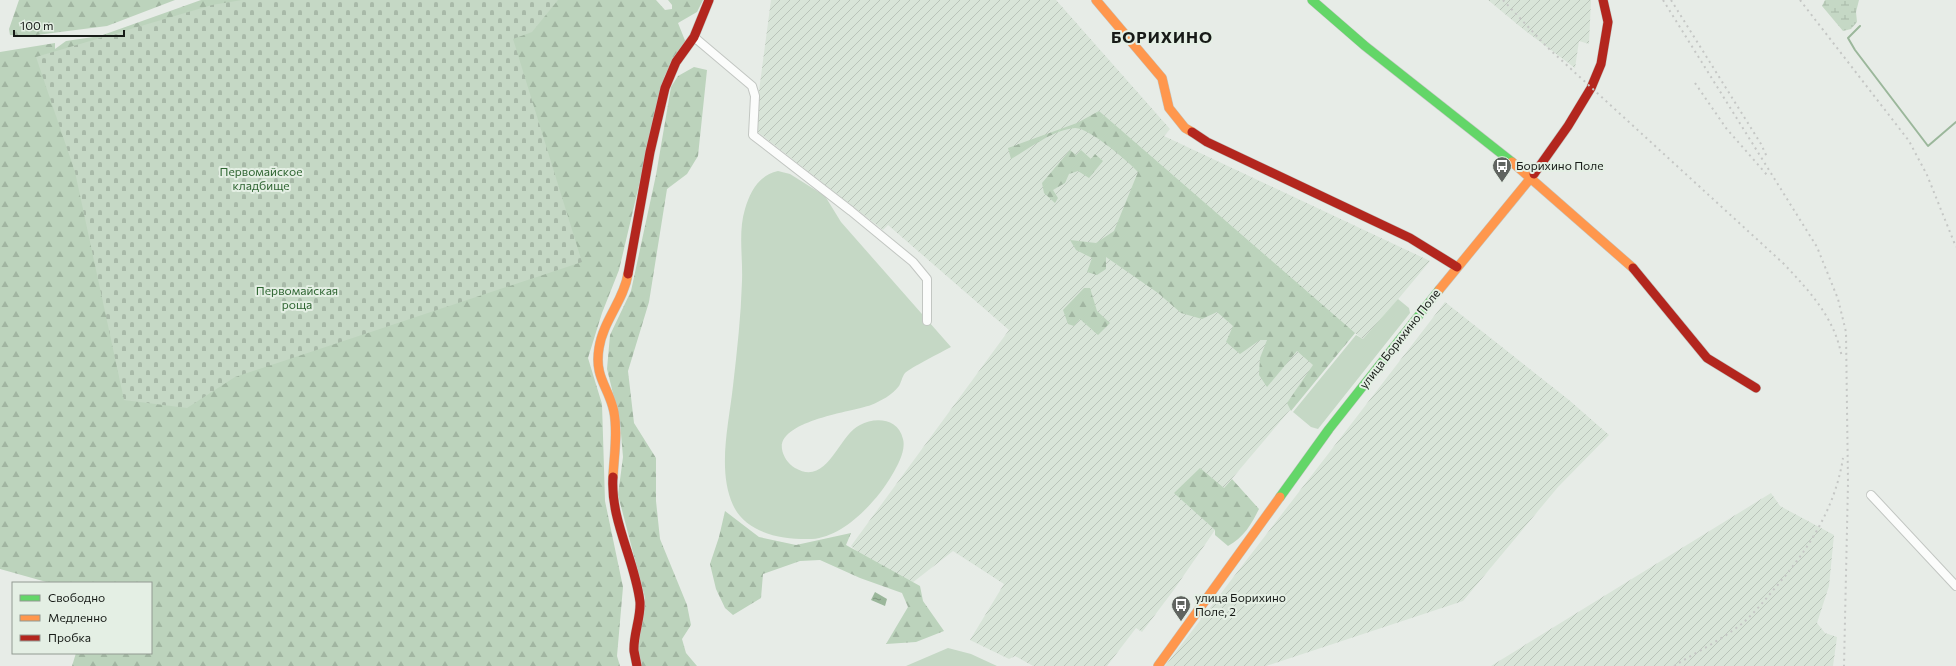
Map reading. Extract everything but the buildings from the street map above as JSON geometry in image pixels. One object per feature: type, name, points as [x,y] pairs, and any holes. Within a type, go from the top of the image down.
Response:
[{"type":"street","points":[[1096,0],[1162,78],[1169,108],[1185,128],[1208,142],[1410,238],[1458,267]]},
{"type":"street","points":[[1312,0],[1365,46],[1531,177],[1636,270],[1707,358],[1756,388]]},
{"type":"street","name":"улица Борихино Поле","points":[[1158,666],[1329,429],[1546,159],[1568,126],[1597,76],[1607,34],[1608,22],[1604,0]]},
{"type":"street","points":[[636,666],[634,650],[640,604],[636,580],[617,516],[612,485],[615,436],[614,412],[598,371],[600,347],[606,328],[626,288],[650,152],[665,88],[676,62],[694,37],[710,2]]},
{"type":"street","points":[[694,37],[752,86],[755,96],[753,135],[851,211],[913,262],[927,279],[927,320]]},
{"type":"street","points":[[1871,495],[1956,586]]},
{"type":"shaded area","points":[[771,0],[1056,0],[1170,129],[1164,136],[1430,261],[1364,340],[1355,333],[1224,488],[1175,493],[1215,530],[1173,591],[1142,632],[1136,628],[1107,666],[1033,666],[1015,656],[1009,659],[970,640],[1004,584],[953,551],[912,583],[862,556],[851,546],[1009,330],[888,225],[883,230],[754,129]]},
{"type":"shaded area","points":[[1488,0],[1591,0],[1589,44],[1579,41],[1575,68],[1523,29]]},
{"type":"shaded area","points":[[1445,302],[1569,400],[1609,435],[1558,487],[1463,601],[1266,666],[1165,666]]},
{"type":"shaded area","points":[[1771,493],[1780,506],[1834,535],[1829,586],[1817,623],[1825,633],[1837,637],[1833,666],[1491,666]]},
{"type":"green space","points":[[19,0],[175,0],[107,26],[29,36],[10,35],[9,29]]},
{"type":"green space","name":"Первомайская роща","points":[[201,0],[656,0],[665,10],[672,9],[672,5],[668,0],[703,0],[697,12],[678,23],[686,43],[665,75],[619,270],[602,313],[588,358],[602,404],[605,501],[623,587],[617,656],[620,666],[72,666],[76,654],[152,654],[152,582],[46,582],[0,569],[0,52],[55,43],[55,49],[66,41],[100,36]]},
{"type":"green space","name":"Первомайское кладбище","points":[[242,0],[558,0],[532,32],[513,39],[582,262],[235,377],[187,408],[124,400],[75,172],[36,57],[212,5]]},
{"type":"green space","points":[[1825,0],[1859,0],[1856,12],[1857,22],[1851,29],[1843,31],[1822,6]]},
{"type":"green space","points":[[694,67],[707,70],[698,156],[687,174],[667,189],[649,302],[628,371],[634,423],[656,458],[656,501],[660,539],[687,605],[691,625],[682,639],[686,653],[697,666],[642,666],[638,649],[645,598],[618,495],[623,457],[620,422],[607,369],[610,335],[631,291],[656,175],[671,87],[678,76]]},
{"type":"green space","points":[[1099,111],[1355,333],[1291,411],[1287,403],[1313,365],[1297,351],[1267,387],[1259,375],[1260,358],[1267,340],[1260,340],[1240,354],[1226,342],[1233,326],[1217,312],[1202,319],[1181,313],[1158,293],[1106,257],[1106,269],[1097,275],[1087,272],[1092,258],[1076,250],[1070,240],[1096,243],[1114,231],[1138,172],[1126,161],[1089,133],[1075,128],[1058,132],[1011,159],[1008,148],[1077,123]]},
{"type":"green space","points":[[1070,150],[1076,155],[1081,150],[1091,159],[1095,154],[1103,161],[1089,178],[1078,171],[1069,174],[1065,183],[1053,190],[1058,198],[1055,203],[1044,193],[1042,183]]},
{"type":"green space","points":[[778,171],[790,174],[825,196],[841,222],[951,347],[905,373],[900,385],[890,395],[882,400],[871,405],[818,419],[791,431],[784,439],[782,449],[786,460],[795,468],[806,472],[816,471],[824,465],[832,457],[852,430],[866,422],[879,420],[891,423],[900,432],[903,439],[904,443],[902,453],[897,467],[886,485],[869,506],[847,525],[836,532],[824,537],[812,539],[778,536],[756,529],[747,523],[739,515],[733,505],[728,491],[726,477],[725,462],[727,431],[741,307],[741,236],[743,218],[750,196],[756,185],[766,176]]},
{"type":"green space","points":[[1084,288],[1090,288],[1097,311],[1110,323],[1098,335],[1080,319],[1074,326],[1068,324],[1063,310]]},
{"type":"green space","points":[[1398,299],[1409,308],[1410,313],[1318,429],[1311,427],[1293,412],[1356,335],[1363,339]]},
{"type":"green space","points":[[1200,468],[1224,488],[1232,479],[1259,509],[1246,530],[1238,539],[1228,546],[1215,535],[1215,530],[1174,493]]},
{"type":"green space","points":[[725,511],[759,537],[796,545],[851,533],[846,545],[920,586],[923,601],[944,631],[916,642],[886,644],[908,607],[902,593],[860,578],[820,560],[800,561],[763,574],[761,598],[733,615],[725,608],[716,589],[710,564],[719,537]]},
{"type":"green space","points":[[948,648],[971,654],[997,666],[906,666]]},
{"type":"water","points":[[875,592],[887,599],[885,606],[871,600]]},
{"type":"waterway","points":[[1860,26],[1848,38],[1855,50],[1928,146],[1956,122]]},
{"type":"railway","points":[[1503,0],[1547,47],[1784,264],[1812,296],[1828,318],[1839,344],[1842,358]]},
{"type":"railway","points":[[1663,0],[1817,247],[1838,299],[1846,332],[1848,482],[1844,666]]},
{"type":"railway","points":[[1671,0],[1761,144],[1767,157]]},
{"type":"railway","points":[[1800,0],[1909,141],[1927,175],[1956,247]]},
{"type":"railway","points":[[1695,83],[1726,128],[1767,175]]},
{"type":"railway","points":[[1674,666],[1719,640],[1744,622],[1760,606],[1787,574],[1809,544],[1827,512],[1834,494],[1843,458]]},
{"type":"traffic: fast","points":[[1312,0],[1365,46],[1512,162]]},
{"type":"traffic: fast","points":[[1280,497],[1329,429],[1439,290]]},
{"type":"traffic: slow","points":[[1096,0],[1162,78],[1169,108],[1185,128],[1192,132]]},
{"type":"traffic: slow","points":[[1512,162],[1633,268]]},
{"type":"traffic: slow","points":[[1439,290],[1534,174]]},
{"type":"traffic: slow","points":[[613,477],[616,436],[614,412],[612,403],[600,375],[598,358],[601,338],[626,284],[628,274]]},
{"type":"traffic: slow","points":[[1158,666],[1280,497]]},
{"type":"traffic: jam","points":[[628,274],[650,152],[665,88],[676,62],[694,37],[709,0]]},
{"type":"traffic: jam","points":[[1534,174],[1568,126],[1591,88],[1601,64],[1608,22],[1603,0]]},
{"type":"traffic: jam","points":[[1192,132],[1207,142],[1410,238],[1457,267]]},
{"type":"traffic: jam","points":[[1633,268],[1707,358],[1756,388]]},
{"type":"traffic: jam","points":[[613,477],[615,509],[633,571],[640,602],[634,645],[637,666]]},
{"type":"place","name":"Борихино Поле","points":[[1502,183]]},
{"type":"place","name":"улица Борихино Поле, 2","points":[[1181,622]]},
{"type":"district","name":"БОРИХИНО","points":[[1162,37]]}]
